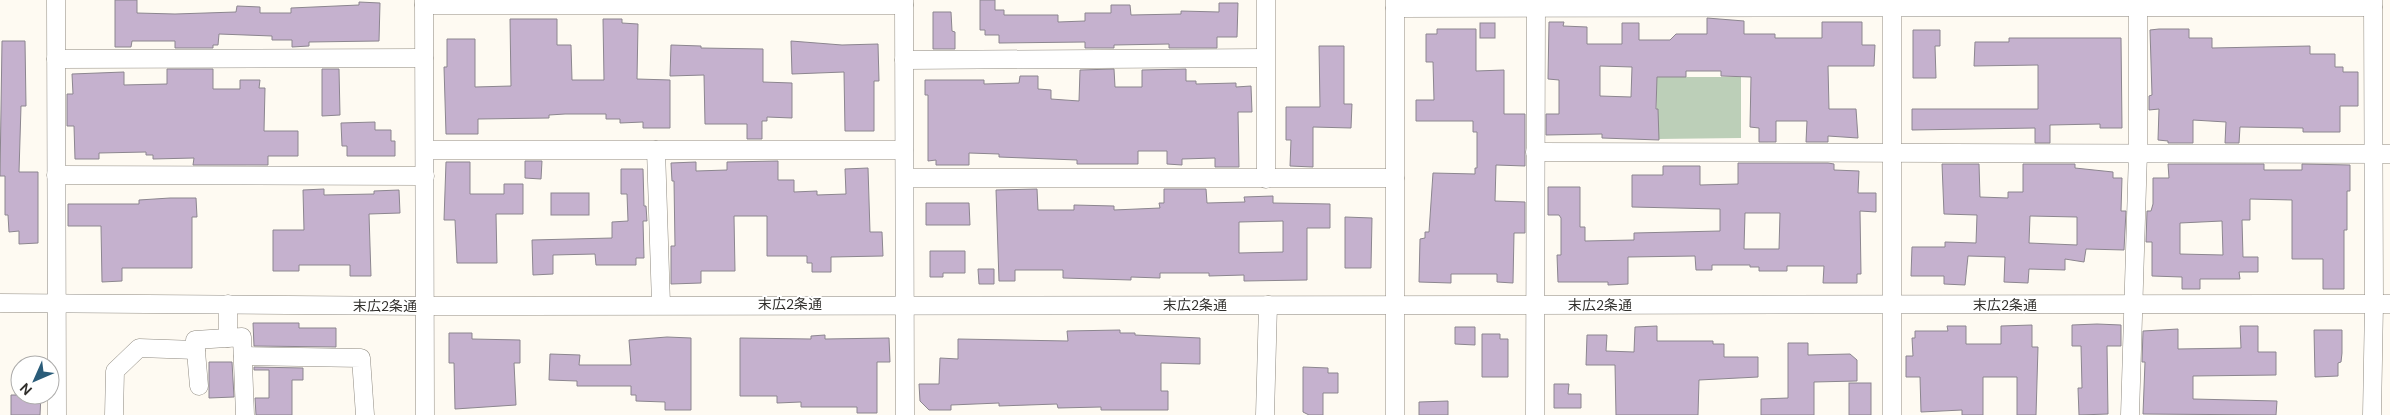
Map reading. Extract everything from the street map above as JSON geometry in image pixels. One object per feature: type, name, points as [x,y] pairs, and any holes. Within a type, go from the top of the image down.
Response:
[{"type":"street","points":[[56,0],[58,303],[56,415]]},
{"type":"street","points":[[1266,0],[1266,179]]},
{"type":"street","points":[[425,415],[424,2],[904,2],[904,415]]},
{"type":"street","points":[[1535,415],[1536,3]]},
{"type":"street","points":[[1892,3],[1892,415]]},
{"type":"street","points":[[2130,415],[2138,152],[2138,3]]},
{"type":"street","points":[[1395,415],[1395,4],[2373,3],[2381,154],[2382,304],[2372,415]]},
{"type":"street","points":[[56,59],[424,58]]},
{"type":"street","points":[[904,60],[1265,58]]},
{"type":"street","points":[[425,150],[904,150]]},
{"type":"street","points":[[656,150],[661,304]]},
{"type":"street","points":[[1535,152],[2381,154]]},
{"type":"street","points":[[56,175],[425,176]]},
{"type":"street","points":[[904,178],[1395,178]]},
{"type":"street","name":"末広2条通","points":[[0,303],[425,306],[661,304],[2382,304]]},
{"type":"street","points":[[228,304],[228,338]]},
{"type":"street","points":[[1265,415],[1268,305]]},
{"type":"street","points":[[199,386],[196,340],[242,337],[245,415]]},
{"type":"street","points":[[114,415],[115,371],[140,348],[196,350]]},
{"type":"street","points":[[243,356],[361,358],[365,415]]},
{"type":"green space","points":[[1656,77],[1741,77],[1741,138],[1657,139]]},
{"type":"building","points":[[115,0],[137,0],[137,13],[175,14],[236,12],[237,6],[260,7],[260,13],[291,13],[291,8],[359,5],[359,2],[380,3],[379,41],[309,42],[309,46],[292,47],[292,40],[272,40],[272,36],[219,34],[218,45],[213,45],[213,48],[175,48],[175,41],[132,41],[131,47],[115,47]]},
{"type":"building","points":[[980,0],[995,0],[995,10],[1004,10],[1004,15],[1058,15],[1058,22],[1085,21],[1085,13],[1111,13],[1111,5],[1130,5],[1131,15],[1181,14],[1181,11],[1219,12],[1219,3],[1238,3],[1237,37],[1217,37],[1217,48],[1169,48],[1169,44],[1114,45],[1114,48],[1085,48],[1085,42],[999,43],[999,35],[985,35],[985,30],[980,30]]},
{"type":"building","points":[[933,12],[951,12],[952,31],[955,32],[955,49],[933,49]]},
{"type":"building","points":[[1707,18],[1744,21],[1744,34],[1775,34],[1775,38],[1822,38],[1822,22],[1862,22],[1862,45],[1875,45],[1874,66],[1828,66],[1829,109],[1856,109],[1858,138],[1828,136],[1828,142],[1806,142],[1807,121],[1776,121],[1776,142],[1759,142],[1759,128],[1750,127],[1751,77],[1721,76],[1721,71],[1686,71],[1686,77],[1657,77],[1656,109],[1658,109],[1659,140],[1602,138],[1602,134],[1546,135],[1546,114],[1559,114],[1559,80],[1548,79],[1549,22],[1564,22],[1563,26],[1587,27],[1587,44],[1622,44],[1622,23],[1639,23],[1639,40],[1670,40],[1676,34],[1707,34]],"holes":[[[1600,66],[1632,67],[1631,97],[1600,96]]]},
{"type":"building","points":[[510,19],[557,19],[557,45],[571,45],[572,80],[604,80],[603,19],[622,19],[622,23],[638,24],[637,79],[670,80],[670,128],[643,128],[643,122],[620,123],[620,119],[606,119],[606,114],[565,114],[549,115],[549,118],[478,119],[478,134],[446,134],[444,67],[447,67],[447,39],[475,39],[475,87],[511,86]]},
{"type":"building","points":[[1480,23],[1495,23],[1495,38],[1480,38]]},
{"type":"building","points":[[1437,29],[1476,29],[1476,71],[1504,70],[1504,114],[1525,114],[1525,166],[1496,165],[1495,201],[1525,202],[1525,233],[1514,233],[1513,283],[1497,282],[1497,274],[1451,274],[1451,283],[1419,282],[1420,239],[1425,238],[1425,232],[1429,232],[1433,173],[1475,174],[1475,168],[1477,168],[1477,132],[1473,132],[1473,121],[1416,121],[1416,100],[1434,100],[1433,62],[1426,62],[1426,34],[1437,34]]},
{"type":"building","points":[[2189,29],[2189,38],[2212,38],[2212,48],[2310,46],[2310,54],[2335,54],[2335,67],[2343,67],[2343,72],[2358,72],[2358,106],[2340,106],[2340,132],[2303,132],[2303,128],[2240,127],[2239,143],[2225,143],[2226,122],[2193,120],[2193,143],[2168,143],[2168,141],[2158,140],[2159,109],[2149,110],[2149,96],[2152,95],[2150,30]]},
{"type":"building","points":[[1913,30],[1940,30],[1940,46],[1935,46],[1936,78],[1913,78]]},
{"type":"building","points":[[2009,38],[2121,38],[2122,128],[2100,128],[2100,124],[2050,125],[2050,143],[2035,143],[2035,128],[1912,130],[1912,109],[2038,109],[2038,65],[1974,66],[1975,42],[2009,42]]},
{"type":"building","points":[[2,41],[25,41],[26,106],[21,106],[19,172],[38,172],[38,243],[19,244],[19,231],[9,232],[8,215],[5,215],[5,176],[0,176]]},
{"type":"building","points":[[791,41],[842,45],[878,44],[879,81],[874,81],[874,131],[845,131],[844,72],[792,74]]},
{"type":"building","points":[[671,45],[701,46],[701,48],[763,49],[763,82],[792,83],[792,118],[767,117],[767,121],[762,121],[762,139],[747,139],[747,124],[705,124],[704,75],[670,76]]},
{"type":"building","points":[[1319,46],[1344,46],[1344,104],[1352,104],[1351,128],[1313,127],[1313,167],[1290,166],[1291,140],[1286,140],[1286,107],[1320,107]]},
{"type":"building","points":[[167,69],[213,69],[213,89],[240,89],[240,80],[260,80],[259,88],[265,88],[264,131],[298,131],[298,156],[268,156],[268,165],[193,165],[194,158],[153,159],[153,155],[146,155],[146,152],[99,153],[99,159],[75,159],[74,126],[67,126],[67,94],[73,94],[72,74],[124,72],[124,85],[167,84]]},
{"type":"building","points":[[322,69],[339,69],[340,115],[322,116]]},
{"type":"building","points":[[1114,69],[1115,87],[1142,87],[1142,70],[1186,69],[1186,81],[1196,81],[1196,84],[1236,83],[1236,87],[1251,86],[1252,112],[1238,112],[1239,167],[1215,167],[1215,158],[1182,159],[1182,165],[1167,164],[1167,151],[1138,151],[1138,164],[1077,164],[1077,160],[999,157],[999,154],[969,153],[969,165],[936,165],[936,160],[928,161],[928,95],[925,95],[925,80],[984,80],[984,84],[1019,83],[1020,76],[1038,76],[1038,89],[1051,90],[1051,99],[1079,101],[1080,70]]},
{"type":"building","points":[[375,122],[375,130],[391,130],[391,141],[395,141],[395,156],[347,156],[347,146],[342,146],[341,123]]},
{"type":"building","points":[[525,161],[542,161],[541,179],[525,178]]},
{"type":"building","points":[[778,161],[778,180],[794,180],[794,192],[817,191],[817,195],[846,194],[845,169],[868,168],[870,232],[882,232],[883,256],[831,257],[831,272],[812,272],[812,263],[807,263],[807,256],[767,256],[767,216],[734,216],[735,271],[701,271],[701,283],[671,284],[671,246],[675,246],[674,181],[672,181],[671,163],[696,162],[696,171],[727,170],[727,162]]},
{"type":"building","points":[[446,162],[470,162],[470,194],[504,194],[504,184],[523,184],[523,214],[496,214],[497,263],[457,263],[455,220],[444,220]]},
{"type":"building","points":[[1738,163],[1828,163],[1834,164],[1834,170],[1859,171],[1858,193],[1876,193],[1876,212],[1860,211],[1861,274],[1857,274],[1857,283],[1823,283],[1824,266],[1787,266],[1787,271],[1759,271],[1759,267],[1750,267],[1750,265],[1712,265],[1712,270],[1696,270],[1695,256],[1628,257],[1628,284],[1608,285],[1608,282],[1558,282],[1557,255],[1561,255],[1561,218],[1559,215],[1548,215],[1548,187],[1580,187],[1580,227],[1585,227],[1585,241],[1634,240],[1634,233],[1720,231],[1720,209],[1632,207],[1632,175],[1663,175],[1663,166],[1700,166],[1700,185],[1738,184]],"holes":[[[1745,213],[1780,213],[1779,249],[1744,249]]]},
{"type":"building","points":[[1942,164],[1979,164],[1980,197],[2008,198],[2008,192],[2023,192],[2023,164],[2075,164],[2075,168],[2113,172],[2113,178],[2122,178],[2121,211],[2126,211],[2124,250],[2086,249],[2084,262],[2065,259],[2065,270],[2029,269],[2028,283],[2004,282],[2005,257],[1968,256],[1965,285],[1944,284],[1944,276],[1911,276],[1912,247],[1945,247],[1945,242],[1976,243],[1977,215],[1944,214]],"holes":[[[2030,216],[2077,217],[2077,245],[2029,243]]]},
{"type":"building","points":[[2168,164],[2264,164],[2264,170],[2302,170],[2302,164],[2350,165],[2350,191],[2347,191],[2347,230],[2344,230],[2344,289],[2323,289],[2323,259],[2292,259],[2292,200],[2250,199],[2250,220],[2242,220],[2243,257],[2258,257],[2258,272],[2239,272],[2240,279],[2200,279],[2200,289],[2182,289],[2182,277],[2152,276],[2152,242],[2146,242],[2147,211],[2151,211],[2153,204],[2153,178],[2169,178]],"holes":[[[2222,221],[2223,255],[2180,254],[2180,223]]]},
{"type":"building","points":[[621,169],[643,169],[644,206],[646,206],[647,221],[643,221],[644,258],[636,258],[636,265],[596,265],[595,254],[553,255],[553,274],[533,275],[532,240],[612,238],[612,222],[628,221],[627,194],[621,194]]},
{"type":"building","points":[[324,189],[324,195],[374,194],[374,191],[399,190],[400,213],[369,214],[371,276],[350,276],[350,265],[299,265],[299,271],[273,271],[273,230],[304,230],[303,190]]},
{"type":"building","points":[[1037,189],[1038,210],[1074,210],[1074,205],[1114,206],[1114,210],[1160,208],[1159,203],[1164,203],[1164,189],[1206,189],[1207,203],[1245,202],[1244,197],[1273,196],[1273,203],[1330,204],[1330,228],[1307,228],[1307,280],[1244,281],[1244,275],[1209,276],[1209,273],[1160,273],[1160,278],[1131,277],[1131,280],[1063,278],[1063,270],[1015,270],[1015,281],[999,281],[996,190]],"holes":[[[1283,221],[1283,252],[1239,253],[1239,222]]]},
{"type":"building","points":[[551,193],[589,193],[589,215],[551,215]]},
{"type":"building","points":[[196,198],[197,217],[192,217],[192,268],[122,268],[122,281],[102,282],[101,226],[68,226],[68,204],[139,204],[139,200]]},
{"type":"building","points":[[926,203],[969,203],[970,225],[926,225]]},
{"type":"building","points":[[1345,217],[1372,218],[1371,268],[1345,268]]},
{"type":"building","points":[[930,251],[965,251],[965,273],[943,273],[943,277],[930,277]]},
{"type":"building","points":[[978,269],[994,269],[994,284],[979,284]]},
{"type":"building","points":[[253,323],[299,323],[299,328],[336,328],[336,347],[254,346]]},
{"type":"building","points":[[2032,325],[2032,347],[2038,347],[2036,415],[2017,415],[2017,377],[1983,377],[1983,415],[1962,415],[1962,410],[1921,412],[1920,377],[1906,377],[1906,356],[1913,356],[1912,338],[1915,338],[1915,331],[1948,331],[1947,326],[1966,326],[1966,344],[2001,344],[2001,326]]},
{"type":"building","points":[[2072,325],[2121,325],[2121,346],[2107,346],[2108,414],[2079,415],[2078,388],[2082,388],[2081,346],[2072,346]]},
{"type":"building","points":[[1657,326],[1657,341],[1713,341],[1713,344],[1724,344],[1724,357],[1758,357],[1758,377],[1699,380],[1698,415],[1616,415],[1615,365],[1586,365],[1587,335],[1607,335],[1606,351],[1634,352],[1635,327]]},
{"type":"building","points":[[2240,326],[2258,326],[2258,352],[2276,352],[2276,375],[2193,376],[2193,399],[2277,401],[2276,415],[2143,414],[2145,362],[2142,362],[2143,331],[2178,329],[2178,349],[2241,348]]},
{"type":"building","points":[[1455,327],[1475,327],[1475,345],[1455,344]]},
{"type":"building","points":[[1120,330],[1120,333],[1135,333],[1135,335],[1200,338],[1200,364],[1161,363],[1161,391],[1168,391],[1168,410],[1101,410],[1101,407],[1058,408],[1057,404],[999,406],[999,403],[951,405],[951,410],[929,410],[920,401],[919,384],[939,384],[940,358],[958,359],[958,339],[1068,341],[1067,331]]},
{"type":"building","points":[[2314,330],[2342,330],[2342,353],[2341,362],[2338,363],[2338,376],[2315,377]]},
{"type":"building","points":[[449,333],[472,333],[472,339],[520,340],[520,363],[514,363],[516,405],[455,409],[454,363],[449,363]]},
{"type":"building","points":[[1482,334],[1500,334],[1500,339],[1508,339],[1508,377],[1482,377]]},
{"type":"building","points":[[825,335],[825,339],[889,338],[890,362],[877,362],[877,413],[857,413],[857,407],[801,407],[801,402],[777,403],[777,396],[740,396],[740,338],[811,339],[811,336]]},
{"type":"building","points":[[667,337],[691,338],[691,410],[665,410],[665,402],[636,401],[636,395],[631,395],[631,386],[577,386],[577,381],[549,380],[550,354],[580,355],[579,365],[631,365],[629,340]]},
{"type":"building","points":[[1788,343],[1808,343],[1808,355],[1850,354],[1857,360],[1857,381],[1814,382],[1814,415],[1761,415],[1761,399],[1788,398]]},
{"type":"building","points":[[209,362],[232,362],[234,397],[209,398]]},
{"type":"building","points":[[254,367],[303,368],[303,380],[292,380],[292,415],[256,415],[255,398],[269,398],[269,370],[254,370]]},
{"type":"building","points":[[1303,367],[1328,368],[1328,373],[1338,373],[1338,393],[1323,393],[1323,415],[1309,415],[1303,412]]},
{"type":"building","points":[[1849,383],[1871,383],[1871,415],[1849,415]]},
{"type":"building","points":[[1554,384],[1569,384],[1568,394],[1581,394],[1581,408],[1554,408]]},
{"type":"building","points":[[1448,401],[1448,415],[1419,415],[1419,402]]},
{"type":"building","points":[[11,405],[40,405],[40,415],[11,415]]}]
